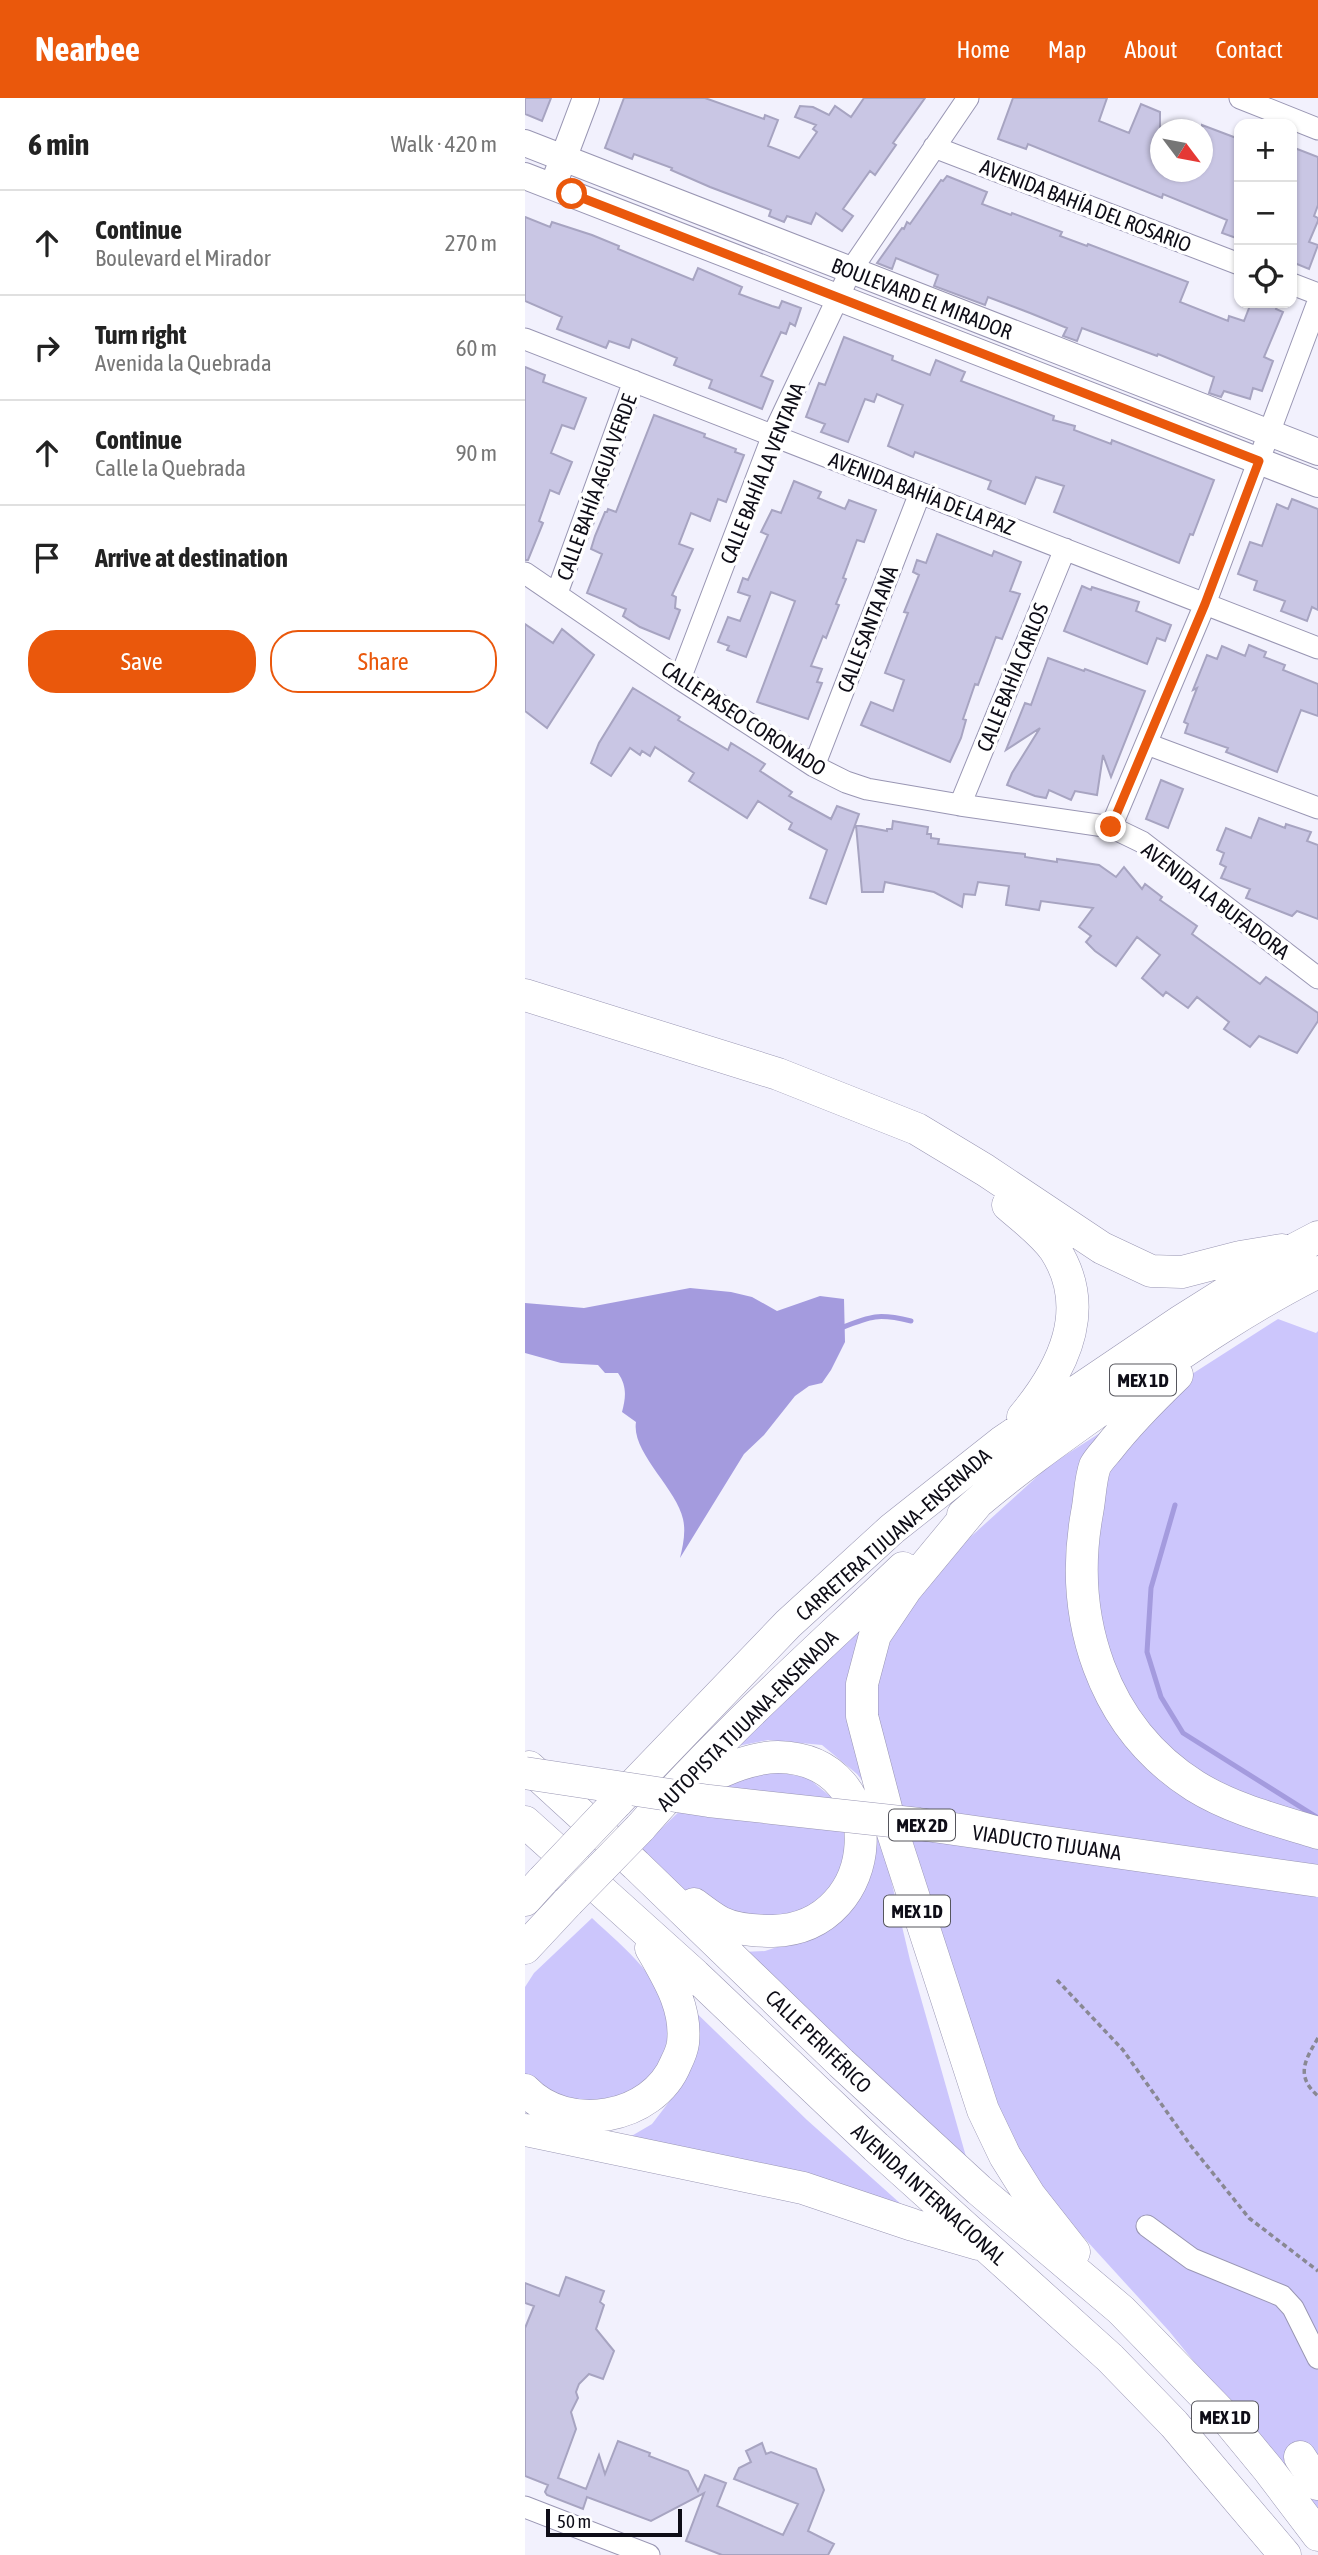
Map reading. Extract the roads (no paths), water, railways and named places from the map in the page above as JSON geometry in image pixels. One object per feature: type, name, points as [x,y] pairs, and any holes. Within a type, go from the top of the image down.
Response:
[{"type":"highway","points":[[525,995],[778,1074],[917,1129],[985,1170],[1101,1248],[1151,1271],[1182,1272],[1307,1242]]},
{"type":"highway","points":[[525,1012],[694,1065],[932,1156],[997,1195],[1037,1230],[1054,1248],[1066,1271],[1073,1291],[1072,1327],[1051,1378],[1039,1398],[1002,1442]]},
{"type":"highway","name":"CARRETERA TIJUANA–ENSENADA","points":[[534,1890],[788,1624],[892,1529],[1002,1442],[1181,1321],[1307,1242]]},
{"type":"highway","name":"CARRETERA TIJUANA–ENSENADA","points":[[978,1502],[1077,1426],[1163,1366],[1318,1272]]},
{"type":"highway","points":[[1270,1299],[1176,1376],[1129,1422],[1096,1465],[1083,1532],[1081,1595],[1091,1648],[1113,1700],[1136,1735],[1152,1752],[1195,1786],[1247,1811],[1318,1833]]},
{"type":"highway","name":"AUTOPISTA TIJUANA-ENSENADA","points":[[527,1949],[669,1794],[818,1647],[978,1502]]},
{"type":"highway","name":"MEX 1D","points":[[978,1502],[906,1589],[875,1635],[862,1684],[862,1716],[891,1827],[983,2110],[1005,2155],[1030,2196],[1121,2310],[1183,2372],[1268,2469],[1318,2535]]},
{"type":"highway","points":[[636,1865],[722,1923],[754,1931],[780,1931],[818,1919],[837,1903],[846,1891],[857,1867],[861,1823],[855,1805],[843,1784],[814,1764],[795,1758],[775,1757],[751,1762],[669,1794]]},
{"type":"highway","name":"CALLE PERIFÉRICO","points":[[525,1764],[636,1865],[841,2063],[979,2190],[1121,2310]]},
{"type":"highway","name":"VIADUCTO TIJUANA","points":[[525,1773],[709,1801],[919,1824],[1318,1881]]},
{"type":"highway","points":[[525,1822],[554,1850]]},
{"type":"highway","name":"MEX 1D","points":[[525,1829],[554,1850]]},
{"type":"highway","name":"AVENIDA INTERNACIONAL","points":[[554,1850],[695,1975],[876,2147],[1110,2358],[1174,2424],[1285,2555]]},
{"type":"highway","points":[[525,2090],[532,2098],[572,2115],[618,2113],[642,2102],[659,2090],[673,2071],[683,2046],[683,2021],[676,1991],[638,1925]]},
{"type":"highway","points":[[525,2130],[803,2188],[913,2225],[987,2246]]},
{"type":"highway","points":[[1309,2457],[1318,2484]]},
{"type":"main road","points":[[552,186],[586,98]]},
{"type":"main road","name":"BOULEVARD EL MIRADOR","points":[[525,143],[1318,452]]},
{"type":"main road","name":"BOULEVARD EL MIRADOR","points":[[525,176],[1318,484]]},
{"type":"street","name":"CALLE BAHÍA LA VENTANA","points":[[680,679],[773,435],[851,270],[968,98]]},
{"type":"street","points":[[1240,98],[1318,129]]},
{"type":"street","name":"AVENIDA BAHÍA DEL ROSARIO","points":[[934,147],[1234,262]]},
{"type":"street","points":[[1297,286],[1318,294]]},
{"type":"street","points":[[1111,827],[1205,604],[1318,303]]},
{"type":"street","name":"AVENIDA BAHÍA DE LA PAZ","points":[[525,339],[1318,648]]},
{"type":"street","name":"CALLE BAHÍA AGUA VERDE","points":[[557,593],[634,382]]},
{"type":"street","name":"CALLE SANTA ANA","points":[[814,766],[920,493]]},
{"type":"street","name":"CALLE BAHÍA CARLOS","points":[[960,805],[1065,549]]},
{"type":"street","name":"CALLE PASEO CORONADO","points":[[525,573],[814,766],[867,789],[1111,827]]},
{"type":"street","points":[[1147,744],[1318,808]]},
{"type":"street","name":"AVENIDA LA BUFADORA","points":[[1111,827],[1142,842],[1318,978]]},
{"type":"street","points":[[1147,2226],[1192,2259],[1282,2297],[1293,2308],[1318,2358]]},
{"type":"street","points":[[1268,2469],[1309,2457]]},
{"type":"street","points":[[525,2507],[649,2555]]},
{"type":"waterway","points":[[841,1328],[875,1317],[911,1321]]},
{"type":"waterway","points":[[1175,1505],[1151,1588],[1147,1652],[1161,1697],[1183,1733],[1318,1818]]}]
